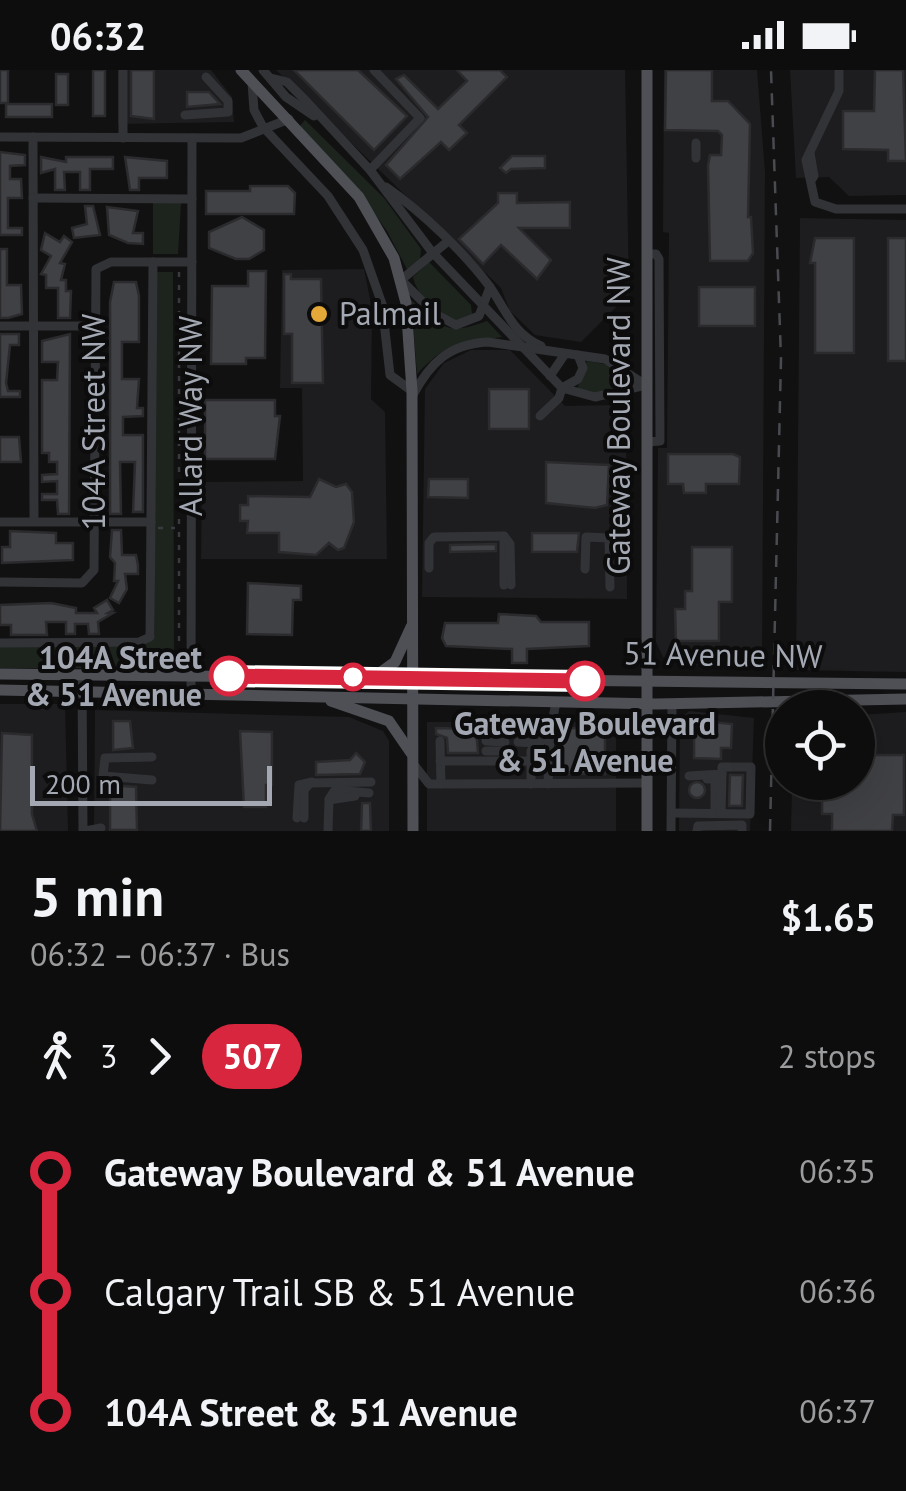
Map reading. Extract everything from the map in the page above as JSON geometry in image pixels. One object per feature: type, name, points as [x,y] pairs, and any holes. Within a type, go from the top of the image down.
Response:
[{"type":"main road","points":[[242,70],[359,197],[384,237],[401,280],[410,330],[412,394],[414,831]]},
{"type":"main road","name":"Gateway Boulevard NW","points":[[647,70],[651,382],[646,442],[647,831]]},
{"type":"main road","points":[[359,678],[379,674],[392,666],[412,623]]},
{"type":"main road","points":[[647,646],[662,673],[701,682]]},
{"type":"main road","name":"51 Avenue NW","points":[[0,674],[906,684]]},
{"type":"main road","points":[[672,704],[677,693],[701,682]]},
{"type":"main road","name":"51 Avenue NW","points":[[0,690],[646,704],[906,699]]},
{"type":"main road","points":[[322,698],[389,722],[413,760]]},
{"type":"street","points":[[123,70],[123,138]]},
{"type":"street","points":[[263,70],[277,76],[370,170],[432,252],[562,388],[595,397],[651,382]]},
{"type":"street","points":[[277,76],[290,70]]},
{"type":"street","points":[[370,170],[420,118],[374,70]]},
{"type":"street","points":[[839,70],[838,91],[806,160],[815,202],[836,209],[906,209]]},
{"type":"street","points":[[185,115],[228,112],[228,101],[206,77]]},
{"type":"street","points":[[252,81],[254,110],[266,131],[328,196],[355,235],[382,304],[390,375],[412,394],[430,367],[450,350],[478,342],[520,344],[612,361],[651,382]]},
{"type":"street","points":[[0,137],[246,138],[289,120]]},
{"type":"street","points":[[33,137],[34,522]]},
{"type":"street","name":"Allard Way NW","points":[[190,694],[192,138]]},
{"type":"street","points":[[696,143],[696,158]]},
{"type":"street","points":[[380,183],[404,200],[490,288],[505,316],[525,338],[562,353]]},
{"type":"street","points":[[34,198],[192,199]]},
{"type":"street","points":[[446,242],[401,280],[451,324],[471,323],[483,309],[490,288]]},
{"type":"street","points":[[0,643],[145,641],[152,632],[154,262],[192,262]]},
{"type":"street","name":"104A Street NW","points":[[0,582],[78,584],[90,578],[94,565],[94,278],[98,266],[154,262]]},
{"type":"street","points":[[0,326],[94,326]]},
{"type":"street","points":[[550,376],[562,353]]},
{"type":"street","points":[[540,416],[559,398],[562,388],[580,376],[578,355]]},
{"type":"street","points":[[0,522],[151,525]]},
{"type":"street","points":[[429,568],[429,543],[434,537],[504,536],[510,544],[508,586]]},
{"type":"street","points":[[584,568],[586,537],[609,538],[610,587]]},
{"type":"street","points":[[82,674],[84,831],[101,828]]},
{"type":"street","points":[[548,784],[556,702]]},
{"type":"street","points":[[671,831],[672,704]]},
{"type":"street","points":[[440,761],[465,761],[486,746],[550,733]]},
{"type":"street","points":[[531,784],[533,752],[550,733]]},
{"type":"street","points":[[440,741],[441,784]]},
{"type":"street","points":[[486,746],[533,752]]},
{"type":"street","points":[[486,746],[506,751]]},
{"type":"street","points":[[518,747],[533,752]]},
{"type":"street","points":[[506,751],[508,784]]},
{"type":"street","points":[[152,757],[105,758],[103,776],[152,780]]},
{"type":"street","points":[[413,760],[426,783],[647,783]]},
{"type":"street","points":[[464,784],[465,761]]},
{"type":"street","points":[[647,763],[672,764]]},
{"type":"street","points":[[672,813],[750,814],[751,767],[722,767],[718,813]]},
{"type":"street","points":[[672,776],[722,774]]},
{"type":"street","points":[[689,776],[715,779],[718,813]]},
{"type":"street","points":[[301,818],[304,790],[314,782],[370,787],[334,790],[329,802],[328,831]]},
{"type":"street","points":[[329,802],[334,796],[355,796]]},
{"type":"street","points":[[698,831],[698,826],[742,825],[742,831]]},
{"type":"path","points":[[151,525],[177,528]]},
{"type":"shaded area","points":[[118,70],[211,70],[232,97],[234,122],[118,124]]},
{"type":"shaded area","points":[[276,70],[625,70],[629,294],[581,342],[535,335],[510,311],[501,288]]},
{"type":"shaded area","points":[[664,70],[757,70],[765,172],[762,666],[684,665],[663,657],[656,642],[658,448],[667,448],[669,233],[663,232]]},
{"type":"shaded area","points":[[790,70],[906,70],[906,195],[849,196],[829,177],[796,178]]},
{"type":"shaded area","points":[[305,120],[384,198],[421,249],[420,260],[408,271],[387,231],[358,191],[300,126]]},
{"type":"shaded area","points":[[153,203],[181,203],[178,254],[153,254]]},
{"type":"shaded area","points":[[800,218],[906,220],[906,672],[796,670]]},
{"type":"shaded area","points":[[429,262],[471,305],[472,314],[458,322],[424,299],[413,277]]},
{"type":"shaded area","points":[[364,269],[372,309],[371,399],[385,412],[387,559],[201,559],[202,482],[303,481],[302,388],[280,388],[282,270]]},
{"type":"shaded area","points":[[155,272],[173,272],[174,668],[0,668],[0,645],[143,646],[155,635]]},
{"type":"shaded area","points":[[411,300],[445,326],[461,328],[487,321],[502,337],[455,345],[417,374]]},
{"type":"shaded area","points":[[471,350],[510,350],[565,406],[613,405],[626,416],[627,599],[422,597],[425,389],[444,363]]},
{"type":"shaded area","points":[[587,361],[610,365],[624,375],[624,385],[595,396],[577,389]]},
{"type":"shaded area","points":[[0,704],[65,704],[68,831],[0,831]]},
{"type":"shaded area","points":[[95,710],[349,717],[383,731],[389,741],[389,831],[94,831]]},
{"type":"shaded area","points":[[689,711],[754,718],[750,831],[679,831],[680,719]]},
{"type":"shaded area","points":[[906,712],[906,831],[791,831],[792,800],[875,800],[875,714]]},
{"type":"shaded area","points":[[427,722],[616,722],[616,831],[427,831]]},
{"type":"building","points":[[0,70],[8,70],[8,103],[0,103]]},
{"type":"building","points":[[93,70],[105,70],[105,116],[93,116]]},
{"type":"building","points":[[131,70],[154,70],[154,119],[131,116]]},
{"type":"building","points":[[294,70],[358,70],[407,116],[374,150]]},
{"type":"building","points":[[457,70],[500,70],[507,77],[459,125],[467,133],[449,150],[441,142],[400,179],[386,165],[428,117],[396,79],[404,75],[438,109],[467,81]]},
{"type":"building","points":[[666,70],[712,70],[712,101],[728,101],[750,124],[748,217],[753,253],[748,261],[710,261],[708,165],[710,155],[721,155],[722,135],[718,131],[665,130]]},
{"type":"building","points":[[875,70],[903,70],[906,161],[888,161],[888,150],[843,149],[843,111],[874,111]]},
{"type":"building","points":[[56,74],[68,74],[68,105],[56,105]]},
{"type":"building","points":[[187,92],[209,92],[220,104],[187,107]]},
{"type":"building","points":[[6,104],[52,104],[52,117],[6,117]]},
{"type":"building","points":[[0,152],[25,155],[25,165],[10,166],[10,179],[21,179],[22,198],[8,198],[8,228],[22,228],[22,235],[0,235]]},
{"type":"building","points":[[512,156],[545,156],[545,168],[511,169],[506,173],[500,168]]},
{"type":"building","points":[[41,157],[66,162],[66,157],[113,157],[113,169],[90,169],[90,190],[80,190],[80,172],[64,172],[65,190],[55,190],[55,169],[41,173]]},
{"type":"building","points":[[125,157],[167,161],[167,178],[139,178],[139,190],[130,190]]},
{"type":"building","points":[[250,186],[288,186],[295,193],[294,214],[206,214],[206,191],[250,191]]},
{"type":"building","points":[[498,193],[517,193],[517,203],[570,202],[570,228],[519,228],[551,260],[537,279],[501,245],[483,264],[459,239],[498,203]]},
{"type":"building","points":[[85,206],[93,206],[100,235],[74,238],[72,228],[87,224]]},
{"type":"building","points":[[107,207],[138,211],[133,233],[143,233],[143,244],[109,235]]},
{"type":"building","points":[[242,217],[264,230],[264,250],[249,259],[236,259],[209,248],[209,232]]},
{"type":"building","points":[[45,233],[60,242],[64,236],[72,242],[60,263],[65,264],[61,280],[66,280],[66,291],[71,291],[70,318],[58,318],[58,288],[46,288],[46,275],[41,274],[51,256],[41,250]]},
{"type":"building","points":[[815,238],[854,238],[854,353],[815,353],[815,263],[810,263]]},
{"type":"building","points":[[888,238],[906,238],[906,361],[888,361]]},
{"type":"building","points":[[0,249],[7,249],[7,285],[21,285],[22,314],[8,318],[0,318]]},
{"type":"building","points":[[248,271],[266,271],[265,358],[246,358],[246,364],[211,364],[212,286],[248,286]]},
{"type":"building","points":[[284,274],[291,274],[291,279],[321,279],[323,383],[292,383],[292,334],[284,334]]},
{"type":"building","points":[[114,282],[136,282],[139,342],[122,342],[122,379],[139,379],[137,408],[143,408],[143,416],[123,417],[123,435],[143,435],[143,512],[133,512],[135,462],[120,462],[121,514],[110,514],[110,302]]},
{"type":"building","points":[[699,287],[755,287],[755,326],[699,326]]},
{"type":"building","points":[[0,334],[19,334],[19,345],[10,345],[6,383],[8,391],[20,391],[20,397],[0,397]]},
{"type":"building","points":[[70,334],[69,514],[58,514],[57,500],[42,500],[42,494],[57,494],[57,481],[42,482],[42,475],[57,474],[57,462],[49,462],[49,453],[42,453],[42,380],[57,380],[58,362],[42,362],[42,341]]},
{"type":"building","points":[[489,389],[529,389],[529,429],[489,429]]},
{"type":"building","points":[[205,400],[275,400],[275,416],[280,416],[275,459],[205,459]]},
{"type":"building","points":[[0,437],[19,437],[21,462],[0,462]]},
{"type":"building","points":[[668,454],[733,454],[740,457],[739,484],[706,484],[706,493],[684,493],[683,484],[668,484]]},
{"type":"building","points":[[546,462],[609,465],[607,505],[595,508],[546,503]]},
{"type":"building","points":[[319,479],[336,487],[346,484],[352,492],[354,522],[344,548],[338,550],[329,543],[316,555],[279,552],[279,533],[247,533],[248,521],[240,521],[240,505],[248,505],[248,496],[310,497]]},
{"type":"building","points":[[429,479],[468,479],[468,498],[428,497]]},
{"type":"building","points":[[112,530],[121,530],[122,555],[136,555],[138,565],[138,574],[125,574],[127,589],[119,603],[110,598],[118,581],[114,581],[115,563],[110,557]]},
{"type":"building","points":[[10,531],[56,533],[56,543],[73,543],[73,560],[2,563],[2,547],[10,547]]},
{"type":"building","points":[[532,533],[579,533],[577,552],[532,552]]},
{"type":"building","points":[[496,544],[496,551],[450,552],[450,545]]},
{"type":"building","points":[[692,547],[732,547],[732,602],[719,602],[719,641],[676,641],[675,609],[685,609],[685,591],[692,591]]},
{"type":"building","points":[[248,583],[301,586],[301,600],[293,600],[292,635],[247,634]]},
{"type":"building","points":[[107,600],[113,610],[108,613],[113,613],[98,622],[99,634],[89,634],[88,624],[75,624],[75,634],[66,634],[66,622],[46,622],[47,635],[11,635],[11,625],[0,625],[0,605],[51,603],[76,608],[76,613],[97,613],[94,608]]},
{"type":"building","points":[[499,614],[536,616],[541,622],[589,622],[589,646],[527,649],[527,663],[512,663],[512,649],[446,646],[442,638],[445,623],[498,623]]},
{"type":"building","points":[[694,720],[732,724],[731,748],[721,748],[721,759],[694,758]]},
{"type":"building","points":[[113,721],[130,721],[133,748],[113,750]]},
{"type":"building","points":[[436,728],[476,729],[478,753],[448,753],[447,738],[436,734]]},
{"type":"building","points":[[562,728],[605,728],[605,774],[562,774],[562,743],[558,743]]},
{"type":"building","points":[[240,731],[272,732],[272,785],[266,785],[266,807],[244,807]]},
{"type":"building","points":[[2,733],[32,735],[32,814],[37,831],[0,831]]},
{"type":"building","points":[[356,753],[365,762],[360,774],[316,775],[316,762],[350,760]]},
{"type":"building","points":[[875,755],[904,755],[904,815],[893,815],[892,831],[832,831],[832,814],[822,814],[822,800],[875,800]]},
{"type":"building","points":[[730,775],[743,775],[742,806],[729,806]]},
{"type":"building","points":[[697,782],[705,790],[697,798],[689,790]]},
{"type":"building","points":[[110,785],[136,787],[137,830],[110,830]]},
{"type":"building","points":[[362,803],[370,803],[371,831],[361,831]]},
{"type":"tunnel","points":[[505,751],[517,751]]},
{"type":"railway","points":[[770,831],[781,359],[771,70]]},
{"type":"bus line","name":"507","points":[[229,676],[585,681]]},
{"type":"place","name":"Palmail","points":[[319,314]]},
{"type":"place","name":"104A Street & 51 Avenue","points":[[229,676]]},
{"type":"place","name":"Gateway Boulevard & 51 Avenue","points":[[585,681]]}]
